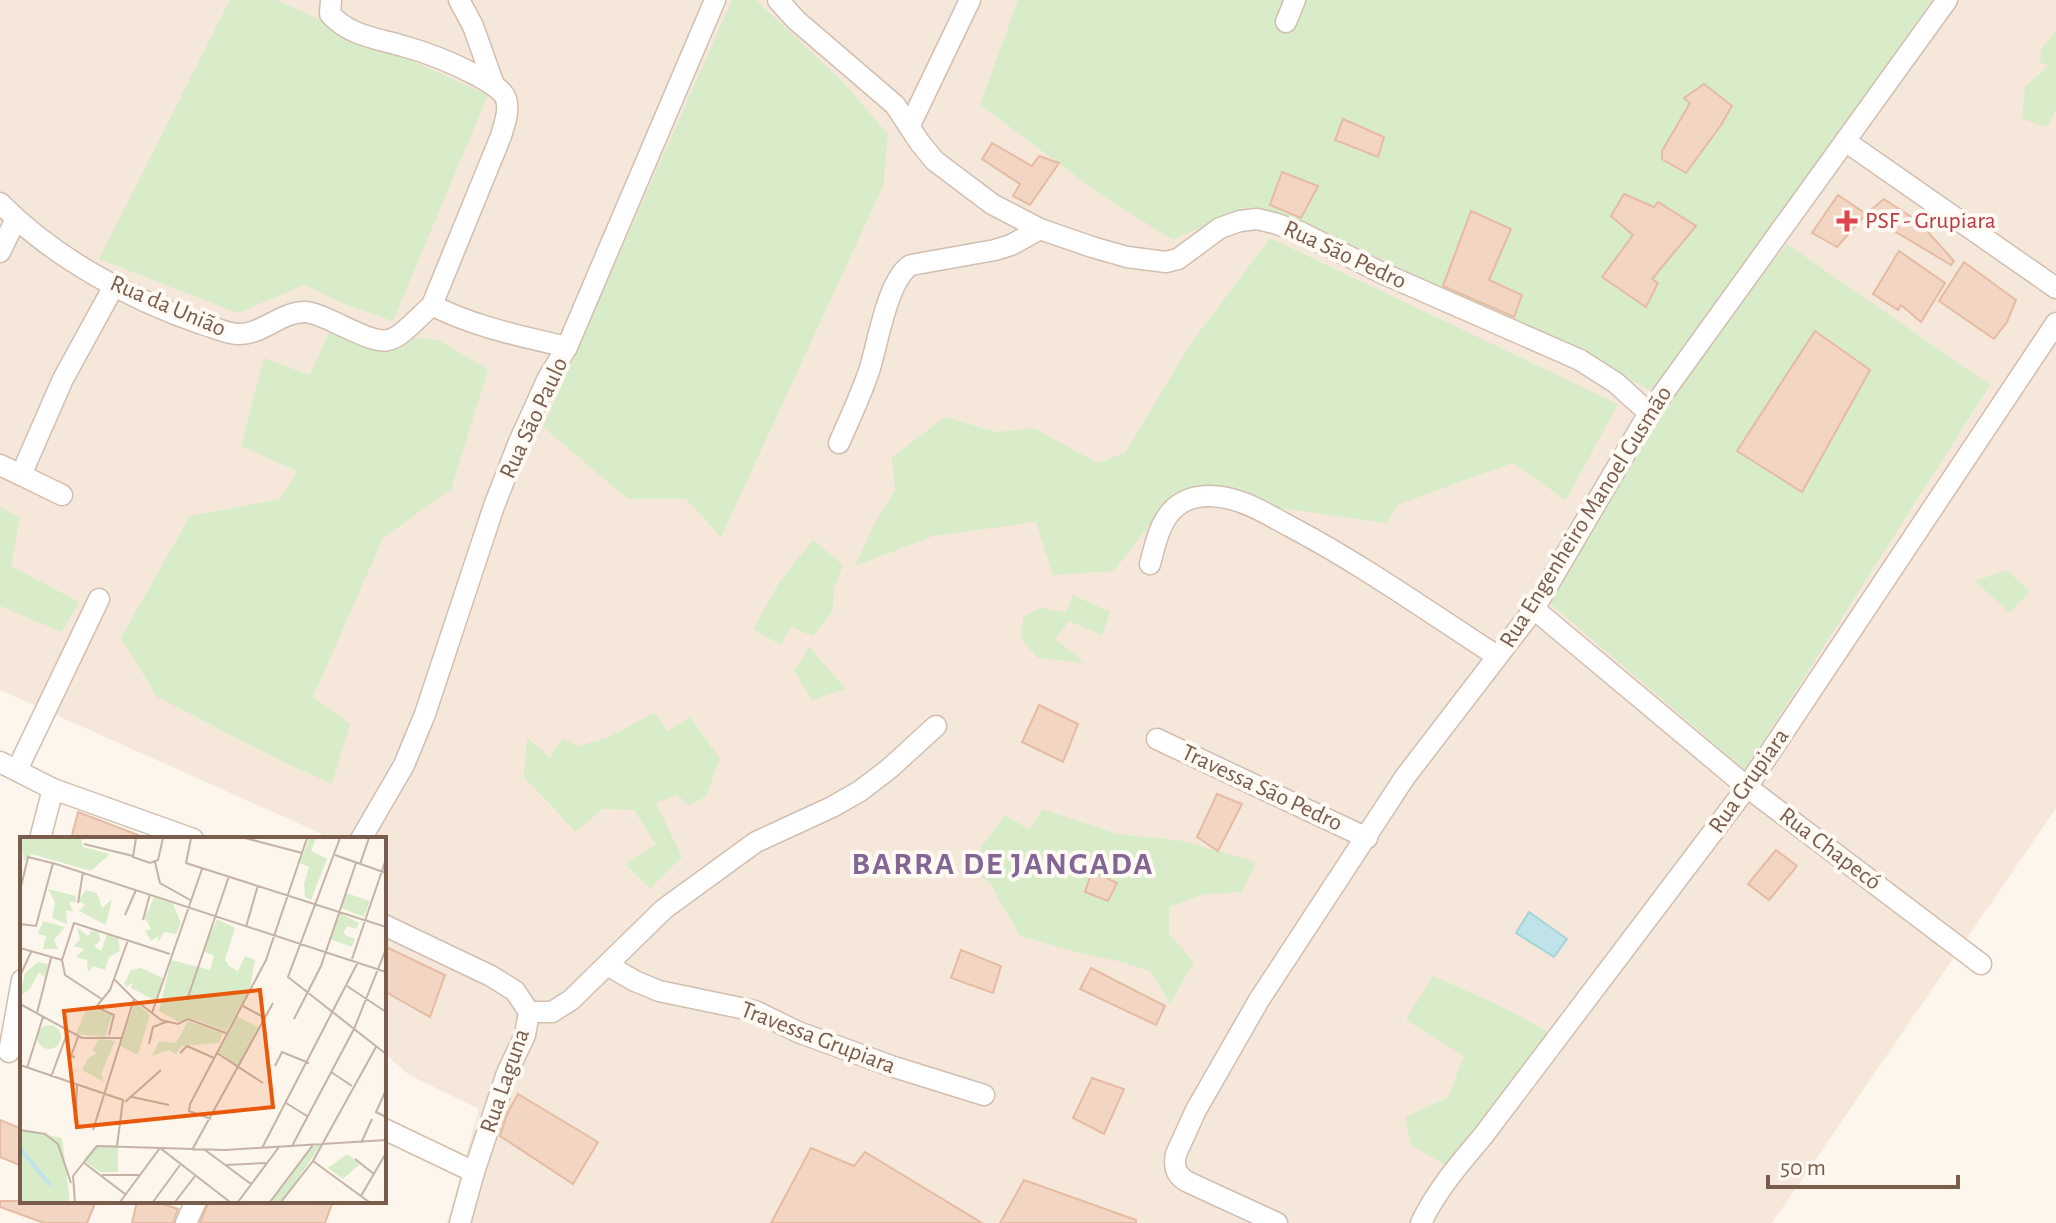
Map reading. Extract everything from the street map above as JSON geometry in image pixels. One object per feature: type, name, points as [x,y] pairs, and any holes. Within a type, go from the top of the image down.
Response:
[{"type":"street","points":[[331,0],[330,14],[341,26],[458,66],[494,85]]},
{"type":"street","name":"Rua da União","points":[[0,203],[16,219],[114,286],[214,328],[239,335],[304,312],[321,316],[380,342],[390,341],[399,337],[432,305],[501,136],[508,111],[506,97],[494,85],[473,26],[459,0]]},
{"type":"street","name":"Rua São Paulo","points":[[362,837],[404,765],[425,714],[494,506],[519,442],[548,378],[567,347],[715,0]]},
{"type":"street","name":"Rua São Pedro","points":[[778,0],[796,20],[895,105],[935,161],[992,204],[1040,229],[1127,257],[1166,262],[1178,259],[1220,228],[1257,219],[1274,223],[1300,232],[1382,273],[1580,360],[1616,383],[1649,413]]},
{"type":"street","points":[[910,125],[970,0]]},
{"type":"street","points":[[1286,22],[1295,0]]},
{"type":"street","name":"Rua Engenheiro Manoel Gusmão","points":[[1277,1223],[1182,1180],[1176,1170],[1176,1154],[1196,1110],[1259,1000],[1405,777],[1534,609],[1649,413],[1947,0]]},
{"type":"street","points":[[1845,141],[2056,288]]},
{"type":"street","points":[[0,252],[16,219]]},
{"type":"street","points":[[839,443],[870,368],[883,317],[898,277],[905,268],[995,250],[1040,229]]},
{"type":"street","points":[[21,475],[63,379],[114,286]]},
{"type":"street","points":[[432,305],[478,324],[567,347]]},
{"type":"street","name":"Rua Grupiara","points":[[1421,1223],[1450,1176],[1747,787],[2049,351],[2056,323]]},
{"type":"street","points":[[0,465],[62,495]]},
{"type":"street","points":[[1150,564],[1166,515],[1182,502],[1213,495],[1234,499],[1320,542],[1497,656]]},
{"type":"street","points":[[99,599],[8,766],[53,789],[187,837]]},
{"type":"street","name":"Rua Chapecó","points":[[1534,609],[1747,787],[1981,964]]},
{"type":"street","points":[[529,1012],[552,1012],[571,1000],[664,909],[756,842],[860,791],[936,726]]},
{"type":"street","name":"Travessa São Pedro","points":[[1157,739],[1367,838]]},
{"type":"street","points":[[41,837],[53,789]]},
{"type":"street","name":"Rua Laguna","points":[[386,926],[491,976],[515,991],[529,1012],[525,1035],[507,1073],[460,1223]]},
{"type":"street","name":"Travessa Grupiara","points":[[607,965],[659,991],[755,1011],[798,1032],[984,1095]]},
{"type":"street","points":[[9,1052],[20,991]]},
{"type":"street","points":[[386,1130],[474,1172]]},
{"type":"street","points":[[186,1223],[195,1203]]},
{"type":"shaded area","points":[[0,0],[2056,0],[2056,808],[1772,1223],[447,1223],[479,1109],[409,1075],[386,1055],[386,837],[321,837],[322,834],[0,690]]},
{"type":"green space","points":[[230,0],[276,0],[488,95],[393,321],[347,305],[304,285],[238,313],[99,259]]},
{"type":"green space","points":[[732,0],[756,0],[844,83],[888,134],[883,186],[721,537],[686,499],[628,499],[543,427]]},
{"type":"green space","points":[[1018,0],[1947,0],[1652,391],[1325,232],[1243,208],[1173,240],[1103,196],[980,105]]},
{"type":"green space","points":[[2056,30],[2056,110],[2047,127],[2022,119],[2025,87],[2048,66],[2040,62],[2041,49]]},
{"type":"green space","points":[[1270,238],[1618,404],[1566,500],[1512,463],[1399,504],[1386,523],[1174,493],[1114,571],[1053,575],[1036,522],[933,536],[855,566],[895,490],[892,457],[945,417],[996,432],[1034,428],[1097,463],[1125,453],[1191,343]]},
{"type":"green space","points":[[1787,244],[1990,385],[1745,770],[1547,601],[1650,419]]},
{"type":"green space","points":[[330,330],[439,340],[488,370],[451,489],[383,538],[313,697],[350,724],[332,784],[157,697],[121,638],[190,516],[280,499],[297,471],[241,446],[264,358],[310,375]]},
{"type":"green space","points":[[0,507],[20,517],[11,566],[79,602],[62,632],[0,606]]},
{"type":"green space","points":[[813,540],[843,565],[834,588],[833,610],[813,636],[791,627],[781,645],[753,629],[780,581]]},
{"type":"green space","points":[[2006,570],[2030,591],[2010,613],[1975,581]]},
{"type":"green space","points":[[1073,595],[1110,612],[1102,635],[1069,621],[1055,639],[1085,663],[1038,658],[1021,639],[1023,617],[1041,608],[1066,612]]},
{"type":"green space","points":[[809,647],[846,689],[812,700],[794,671]]},
{"type":"green space","points":[[654,713],[668,731],[690,717],[720,759],[706,796],[689,805],[677,795],[656,803],[682,857],[650,889],[625,864],[656,844],[634,810],[602,809],[576,832],[524,777],[527,737],[550,758],[562,738],[577,746],[607,738]]},
{"type":"green space","points":[[1042,809],[1117,834],[1183,841],[1256,862],[1242,892],[1205,894],[1169,907],[1169,934],[1194,962],[1170,1004],[1150,971],[1020,936],[990,883],[968,865],[1005,815],[1030,830]]},
{"type":"green space","points":[[1433,976],[1551,1033],[1447,1166],[1411,1145],[1405,1118],[1448,1097],[1464,1056],[1406,1020]]},
{"type":"water","points":[[1529,912],[1567,939],[1554,957],[1516,933]]},
{"type":"building","points":[[1704,84],[1732,106],[1686,173],[1662,159],[1662,151],[1690,103],[1684,98]]},
{"type":"building","points":[[1343,119],[1384,137],[1378,157],[1335,140]]},
{"type":"building","points":[[992,143],[1032,166],[1039,156],[1059,163],[1030,205],[1013,196],[1020,184],[982,159]]},
{"type":"building","points":[[1282,172],[1318,186],[1301,218],[1270,205]]},
{"type":"building","points":[[1624,194],[1654,207],[1658,202],[1696,226],[1652,279],[1658,283],[1646,307],[1602,277],[1633,235],[1611,216]]},
{"type":"building","points":[[1838,195],[1866,214],[1837,247],[1812,233]]},
{"type":"building","points":[[1884,199],[1919,222],[1954,261],[1951,265],[1866,214]]},
{"type":"building","points":[[1471,211],[1511,229],[1489,280],[1522,295],[1514,317],[1443,286]]},
{"type":"building","points":[[1899,251],[1945,283],[1921,322],[1901,305],[1898,310],[1873,294]]},
{"type":"building","points":[[1964,262],[2016,300],[2007,322],[1994,339],[1939,301]]},
{"type":"building","points":[[1815,331],[1870,370],[1802,492],[1737,451]]},
{"type":"building","points":[[1039,705],[1078,724],[1063,762],[1022,742]]},
{"type":"building","points":[[1217,794],[1242,804],[1218,851],[1197,837]]},
{"type":"building","points":[[78,812],[143,837],[72,837]]},
{"type":"building","points":[[1776,850],[1797,866],[1769,900],[1748,884]]},
{"type":"building","points":[[1092,871],[1117,883],[1108,901],[1085,892]]},
{"type":"building","points":[[386,947],[445,975],[430,1017],[386,992]]},
{"type":"building","points":[[961,950],[1001,966],[993,993],[951,978]]},
{"type":"building","points":[[1091,968],[1165,1006],[1156,1025],[1080,989]]},
{"type":"building","points":[[1092,1078],[1124,1089],[1104,1134],[1073,1118]]},
{"type":"building","points":[[518,1094],[598,1142],[573,1184],[500,1136]]},
{"type":"building","points":[[0,1120],[20,1128],[20,1165],[0,1157]]},
{"type":"building","points":[[811,1148],[854,1166],[865,1152],[982,1223],[771,1223]]},
{"type":"building","points":[[1024,1180],[1136,1220],[1136,1223],[1000,1223]]},
{"type":"building","points":[[0,1201],[95,1203],[87,1223],[44,1223],[0,1207]]},
{"type":"building","points":[[137,1203],[160,1203],[178,1209],[173,1223],[132,1223]]},
{"type":"building","points":[[208,1203],[332,1203],[325,1223],[200,1223]]},
{"type":"place","name":"PSF - Grupiara","points":[[1847,221]]},
{"type":"district","name":"BARRA DE JANGADA","points":[[1003,864]]}]
